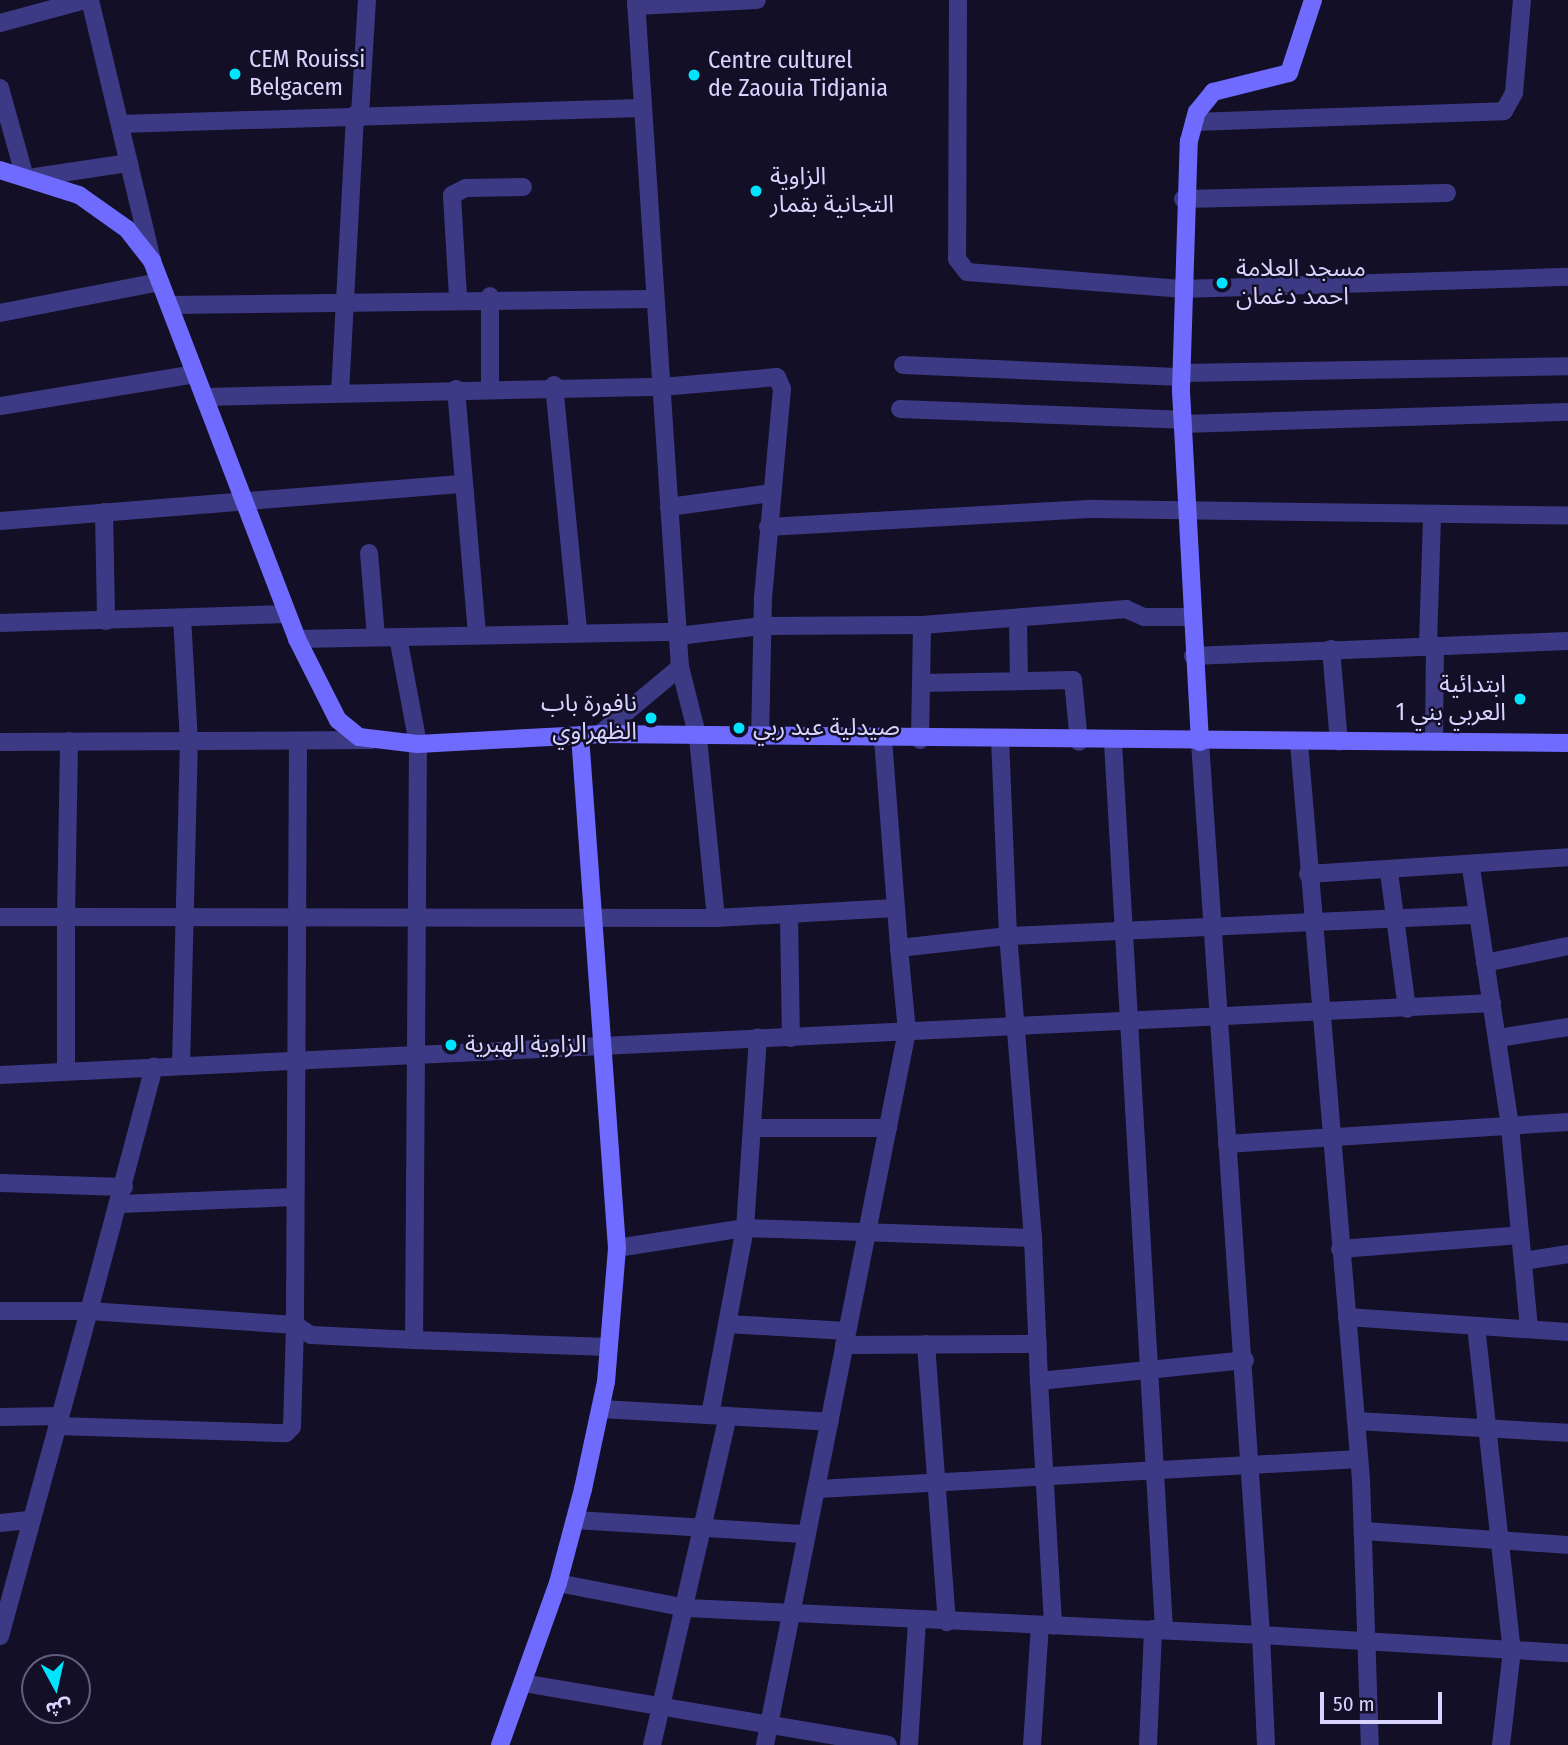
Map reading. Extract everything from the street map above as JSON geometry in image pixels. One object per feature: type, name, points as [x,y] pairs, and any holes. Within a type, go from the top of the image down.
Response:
[{"type":"main road","points":[[1200,741],[1193,656],[1180,375],[1182,199],[1194,122],[1202,102],[1225,85],[1289,74],[1313,0]]},
{"type":"main road","points":[[0,170],[30,176],[106,211],[152,261],[297,639],[338,720],[371,740],[418,744],[600,734],[698,738],[1079,742],[1568,743]]},
{"type":"main road","points":[[500,1745],[558,1583],[575,1520],[601,1409],[617,1248],[607,1045],[580,736]]},
{"type":"street","points":[[0,23],[87,0],[152,261]]},
{"type":"street","points":[[340,393],[367,0]]},
{"type":"street","points":[[716,918],[698,738],[680,667],[636,3],[757,0]]},
{"type":"street","points":[[958,0],[961,269],[995,278],[1181,289],[1568,277]]},
{"type":"street","points":[[1194,122],[1504,111],[1516,82],[1522,0]]},
{"type":"street","points":[[0,88],[30,176],[129,163]]},
{"type":"street","points":[[120,124],[358,114],[641,108]]},
{"type":"street","points":[[458,297],[452,195],[466,188],[523,187]]},
{"type":"street","points":[[1182,199],[1447,192]]},
{"type":"street","points":[[0,313],[160,282]]},
{"type":"street","points":[[169,305],[490,296],[654,299]]},
{"type":"street","points":[[490,296],[490,388]]},
{"type":"street","points":[[903,365],[1180,375],[1568,366]]},
{"type":"street","points":[[0,406],[195,374]]},
{"type":"street","points":[[204,397],[554,385],[661,387],[780,380],[762,626],[760,738]]},
{"type":"street","points":[[554,385],[578,629]]},
{"type":"street","points":[[456,389],[477,634]]},
{"type":"street","points":[[900,409],[1182,422],[1568,412]]},
{"type":"street","points":[[0,521],[464,484]]},
{"type":"street","points":[[669,507],[771,494]]},
{"type":"street","points":[[768,527],[1094,509],[1568,516]]},
{"type":"street","points":[[104,512],[106,621]]},
{"type":"street","points":[[1432,515],[1431,645],[1434,741]]},
{"type":"street","points":[[369,553],[376,637]]},
{"type":"street","points":[[297,639],[578,629],[678,634],[762,626],[922,625],[1126,609],[1144,617],[1191,617]]},
{"type":"street","points":[[0,624],[287,614]]},
{"type":"street","points":[[181,1066],[181,919],[189,742],[182,618]]},
{"type":"street","points":[[1018,618],[1019,680]]},
{"type":"street","points":[[920,740],[922,625]]},
{"type":"street","points":[[398,637],[418,744],[418,914],[413,1057],[414,1340]]},
{"type":"street","points":[[1193,656],[1568,641]]},
{"type":"street","points":[[1331,649],[1339,742]]},
{"type":"street","points":[[600,734],[680,667]]},
{"type":"street","points":[[921,683],[1019,680],[1076,682],[1079,742]]},
{"type":"street","points":[[766,1736],[794,1616],[864,1236],[907,1031],[883,739]]},
{"type":"street","points":[[0,742],[298,744],[371,740]]},
{"type":"street","points":[[66,1070],[69,741]]},
{"type":"street","points":[[1000,741],[1008,936],[1033,1238],[1039,1381],[1047,1477],[1046,1626],[1032,1745]]},
{"type":"street","points":[[1200,741],[1222,1017],[1227,1144],[1245,1360],[1266,1745]]},
{"type":"street","points":[[1113,742],[1122,933],[1159,1471],[1158,1629],[1148,1745]]},
{"type":"street","points":[[1299,743],[1318,1012],[1359,1460],[1370,1641],[1370,1745]]},
{"type":"street","points":[[0,1417],[288,1432],[295,1325],[298,744]]},
{"type":"street","points":[[1308,874],[1471,868],[1568,857]]},
{"type":"street","points":[[1471,868],[1510,1127],[1529,1329]]},
{"type":"street","points":[[1390,872],[1407,1009]]},
{"type":"street","points":[[0,917],[181,919],[418,914],[594,914],[716,918],[895,908]]},
{"type":"street","points":[[789,915],[791,1038]]},
{"type":"street","points":[[899,948],[1008,936],[1314,926],[1478,915]]},
{"type":"street","points":[[1485,963],[1568,946]]},
{"type":"street","points":[[0,1075],[1492,1003]]},
{"type":"street","points":[[1498,1038],[1568,1027]]},
{"type":"street","points":[[652,1745],[687,1608],[719,1416],[727,1324],[745,1227],[755,1128],[758,1037]]},
{"type":"street","points":[[0,1636],[122,1196],[154,1068]]},
{"type":"street","points":[[1227,1144],[1568,1122]]},
{"type":"street","points":[[755,1128],[887,1128]]},
{"type":"street","points":[[0,1183],[122,1196],[295,1197]]},
{"type":"street","points":[[617,1248],[745,1227],[864,1236],[1033,1238]]},
{"type":"street","points":[[1340,1250],[1520,1235]]},
{"type":"street","points":[[1523,1261],[1568,1254]]},
{"type":"street","points":[[0,1311],[89,1311],[295,1325],[311,1335],[608,1347]]},
{"type":"street","points":[[1347,1317],[1568,1332]]},
{"type":"street","points":[[727,1324],[926,1345],[1038,1343]]},
{"type":"street","points":[[1476,1326],[1495,1540],[1512,1650],[1502,1745]]},
{"type":"street","points":[[926,1345],[939,1483],[947,1622]]},
{"type":"street","points":[[1039,1381],[1152,1373],[1245,1360]]},
{"type":"street","points":[[601,1409],[830,1422]]},
{"type":"street","points":[[1356,1421],[1485,1433],[1568,1433]]},
{"type":"street","points":[[818,1489],[1159,1471],[1251,1463],[1359,1460]]},
{"type":"street","points":[[0,1523],[31,1520]]},
{"type":"street","points":[[575,1520],[807,1534]]},
{"type":"street","points":[[1364,1531],[1568,1545]]},
{"type":"street","points":[[558,1583],[687,1608],[794,1616],[1158,1629],[1568,1653]]},
{"type":"street","points":[[909,1745],[917,1621]]},
{"type":"street","points":[[523,1683],[661,1708],[766,1736],[888,1745]]},
{"type":"place","name":"CEM Rouissi Belgacem","points":[[235,74]]},
{"type":"place","name":"Centre culturel de Zaouia Tidjania","points":[[694,75]]},
{"type":"place","name":"الزاوية التجانية بقمار","points":[[756,191]]},
{"type":"place","name":"مسجد العلامة احمد دغمان","points":[[1222,283]]},
{"type":"place","name":"ابتدائية العربي بني 1","points":[[1520,699]]},
{"type":"place","name":"نافورة باب الظهراوي","points":[[651,718]]},
{"type":"place","name":"صيدلية عبد ربي","points":[[739,728]]},
{"type":"place","name":"الزاوية الهبرية","points":[[451,1045]]}]
